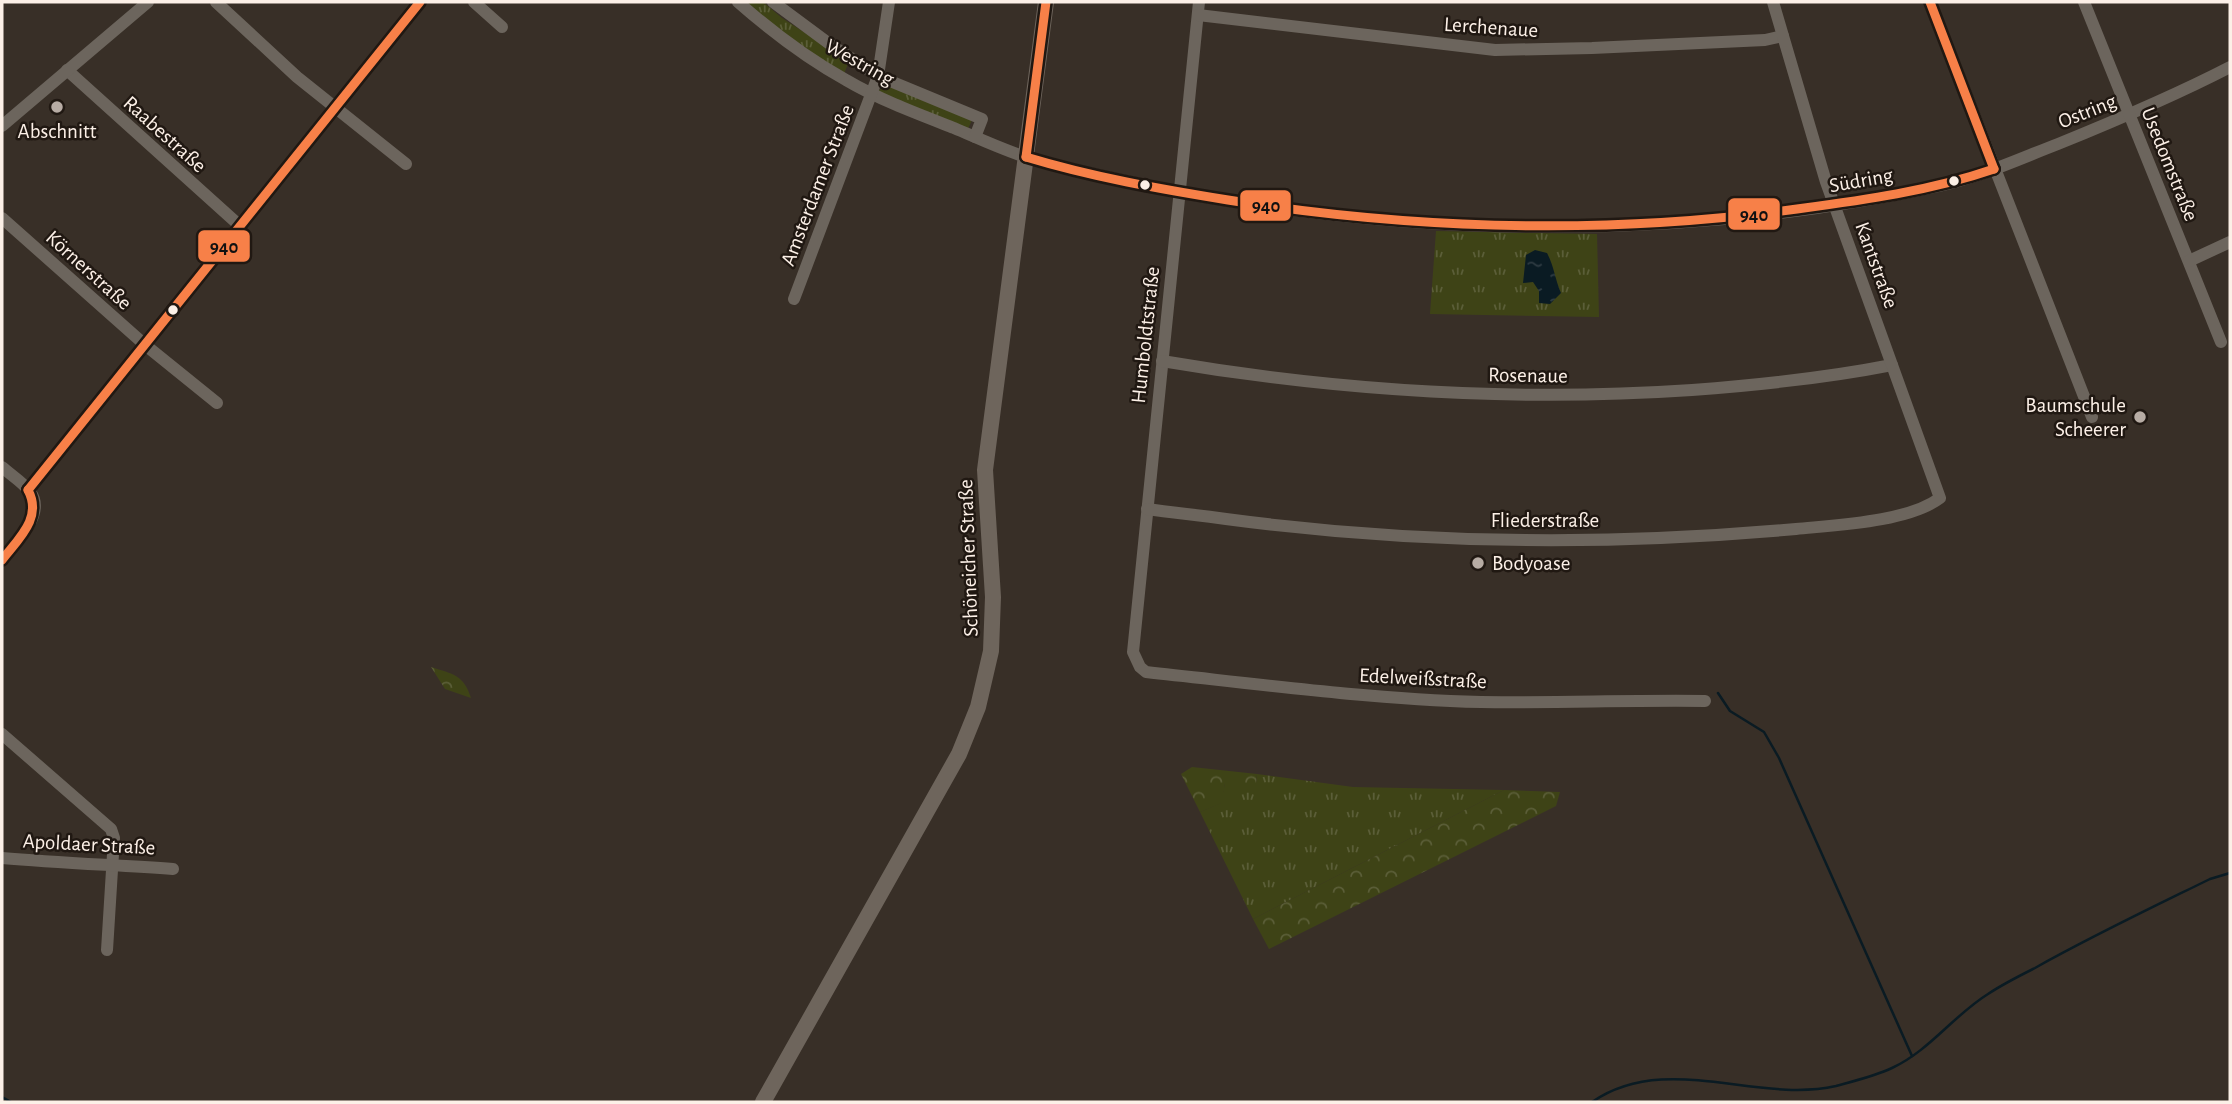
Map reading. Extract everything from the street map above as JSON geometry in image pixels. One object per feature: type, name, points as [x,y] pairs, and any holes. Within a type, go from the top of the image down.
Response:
[{"type":"main road","name":"Schöneicher Straße","points":[[763,1102],[959,754],[970,730],[985,681],[991,652],[993,620],[985,470],[1046,2]]},
{"type":"street","points":[[2,126],[148,2]]},
{"type":"street","points":[[216,2],[270,54],[406,164]]},
{"type":"street","points":[[28,489],[420,2]]},
{"type":"street","points":[[474,2],[502,27]]},
{"type":"street","name":"Westring","points":[[738,2],[808,56],[847,81],[1026,157]]},
{"type":"street","name":"Westring","points":[[773,2],[878,76],[982,119],[975,137]]},
{"type":"street","name":"Amsterdamer Straße","points":[[794,299],[878,76],[889,2]]},
{"type":"street","name":"Kantstraße","points":[[1773,2],[1834,205],[1940,498]]},
{"type":"street","points":[[1930,2],[2092,417]]},
{"type":"street","name":"Usedomstraße","points":[[2084,2],[2221,342]]},
{"type":"street","name":"Lerchenaue","points":[[1198,8],[1495,50],[1765,40],[1783,36]]},
{"type":"street","name":"Humboldtstraße","points":[[1142,670],[1133,652],[1198,8]]},
{"type":"street","name":"Ostring","points":[[1994,169],[2130,115],[2230,67]]},
{"type":"street","name":"Raabestraße","points":[[67,70],[239,225]]},
{"type":"street","name":"Südring","points":[[1026,157],[1178,192],[1264,207],[1432,224],[1492,226],[1623,225],[1758,216],[1943,185],[1994,169]]},
{"type":"street","name":"Körnerstraße","points":[[2,218],[144,344],[217,403]]},
{"type":"street","points":[[2189,261],[2230,242]]},
{"type":"street","name":"Rosenaue","points":[[1162,361],[1310,381],[1402,390],[1554,395],[1648,393],[1734,387],[1837,376],[1892,365]]},
{"type":"street","points":[[2,467],[28,489],[33,496],[35,512],[2,560]]},
{"type":"street","name":"Fliederstraße","points":[[1147,509],[1336,531],[1472,539],[1608,538],[1739,534],[1845,524],[1916,510],[1940,498]]},
{"type":"street","name":"Edelweißstraße","points":[[1142,670],[1300,690],[1399,698],[1481,702],[1705,701]]},
{"type":"street","points":[[2,734],[111,829],[114,838],[107,950]]},
{"type":"street","name":"Apoldaer Straße","points":[[2,858],[173,869]]},
{"type":"green space","points":[[744,2],[763,2],[782,18],[849,61],[844,74],[765,21]]},
{"type":"green space","points":[[886,85],[972,120],[967,131],[878,91]]},
{"type":"green space","points":[[1436,231],[1597,234],[1599,317],[1430,314]]},
{"type":"green space","points":[[431,667],[461,680],[471,698],[445,689]]},
{"type":"green space","points":[[1192,767],[1257,774],[1256,783],[1225,783],[1222,803],[1200,812],[1181,774]]},
{"type":"green space","points":[[1257,774],[1353,787],[1504,790],[1253,919],[1200,812],[1221,803],[1225,783],[1256,783]]},
{"type":"green space","points":[[1504,790],[1560,792],[1556,806],[1269,949],[1253,919]]},
{"type":"water","points":[[1535,250],[1547,253],[1561,293],[1550,304],[1539,303],[1539,291],[1533,282],[1523,283],[1526,255]]},
{"type":"waterway","points":[[1718,693],[1730,711],[1764,732],[1779,758],[1912,1056]]},
{"type":"waterway","points":[[1592,1102],[1620,1087],[1650,1081],[1681,1079],[1806,1090],[1836,1086],[1879,1073],[1918,1052],[1976,1003],[2005,983],[2144,911],[2210,879],[2230,873]]},
{"type":"waterway","points":[[2,1097],[11,1102]]},
{"type":"transit line","name":"940","points":[[28,490],[420,2]]},
{"type":"transit line","name":"940","points":[[1026,157],[1046,2]]},
{"type":"transit line","name":"940","points":[[1930,2],[1994,169]]},
{"type":"transit line","name":"940","points":[[1026,157],[1152,187],[1299,210],[1370,218],[1512,225],[1655,223],[1797,209],[1921,189],[1994,169]]},
{"type":"transit line","name":"940","points":[[2,560],[31,519],[32,500],[28,490]]},
{"type":"place","name":"Abschnitt","points":[[57,107]]},
{"type":"place","name":"Baumschule Scheerer","points":[[2140,417]]},
{"type":"place","name":"Bodyoase","points":[[1478,563]]}]
